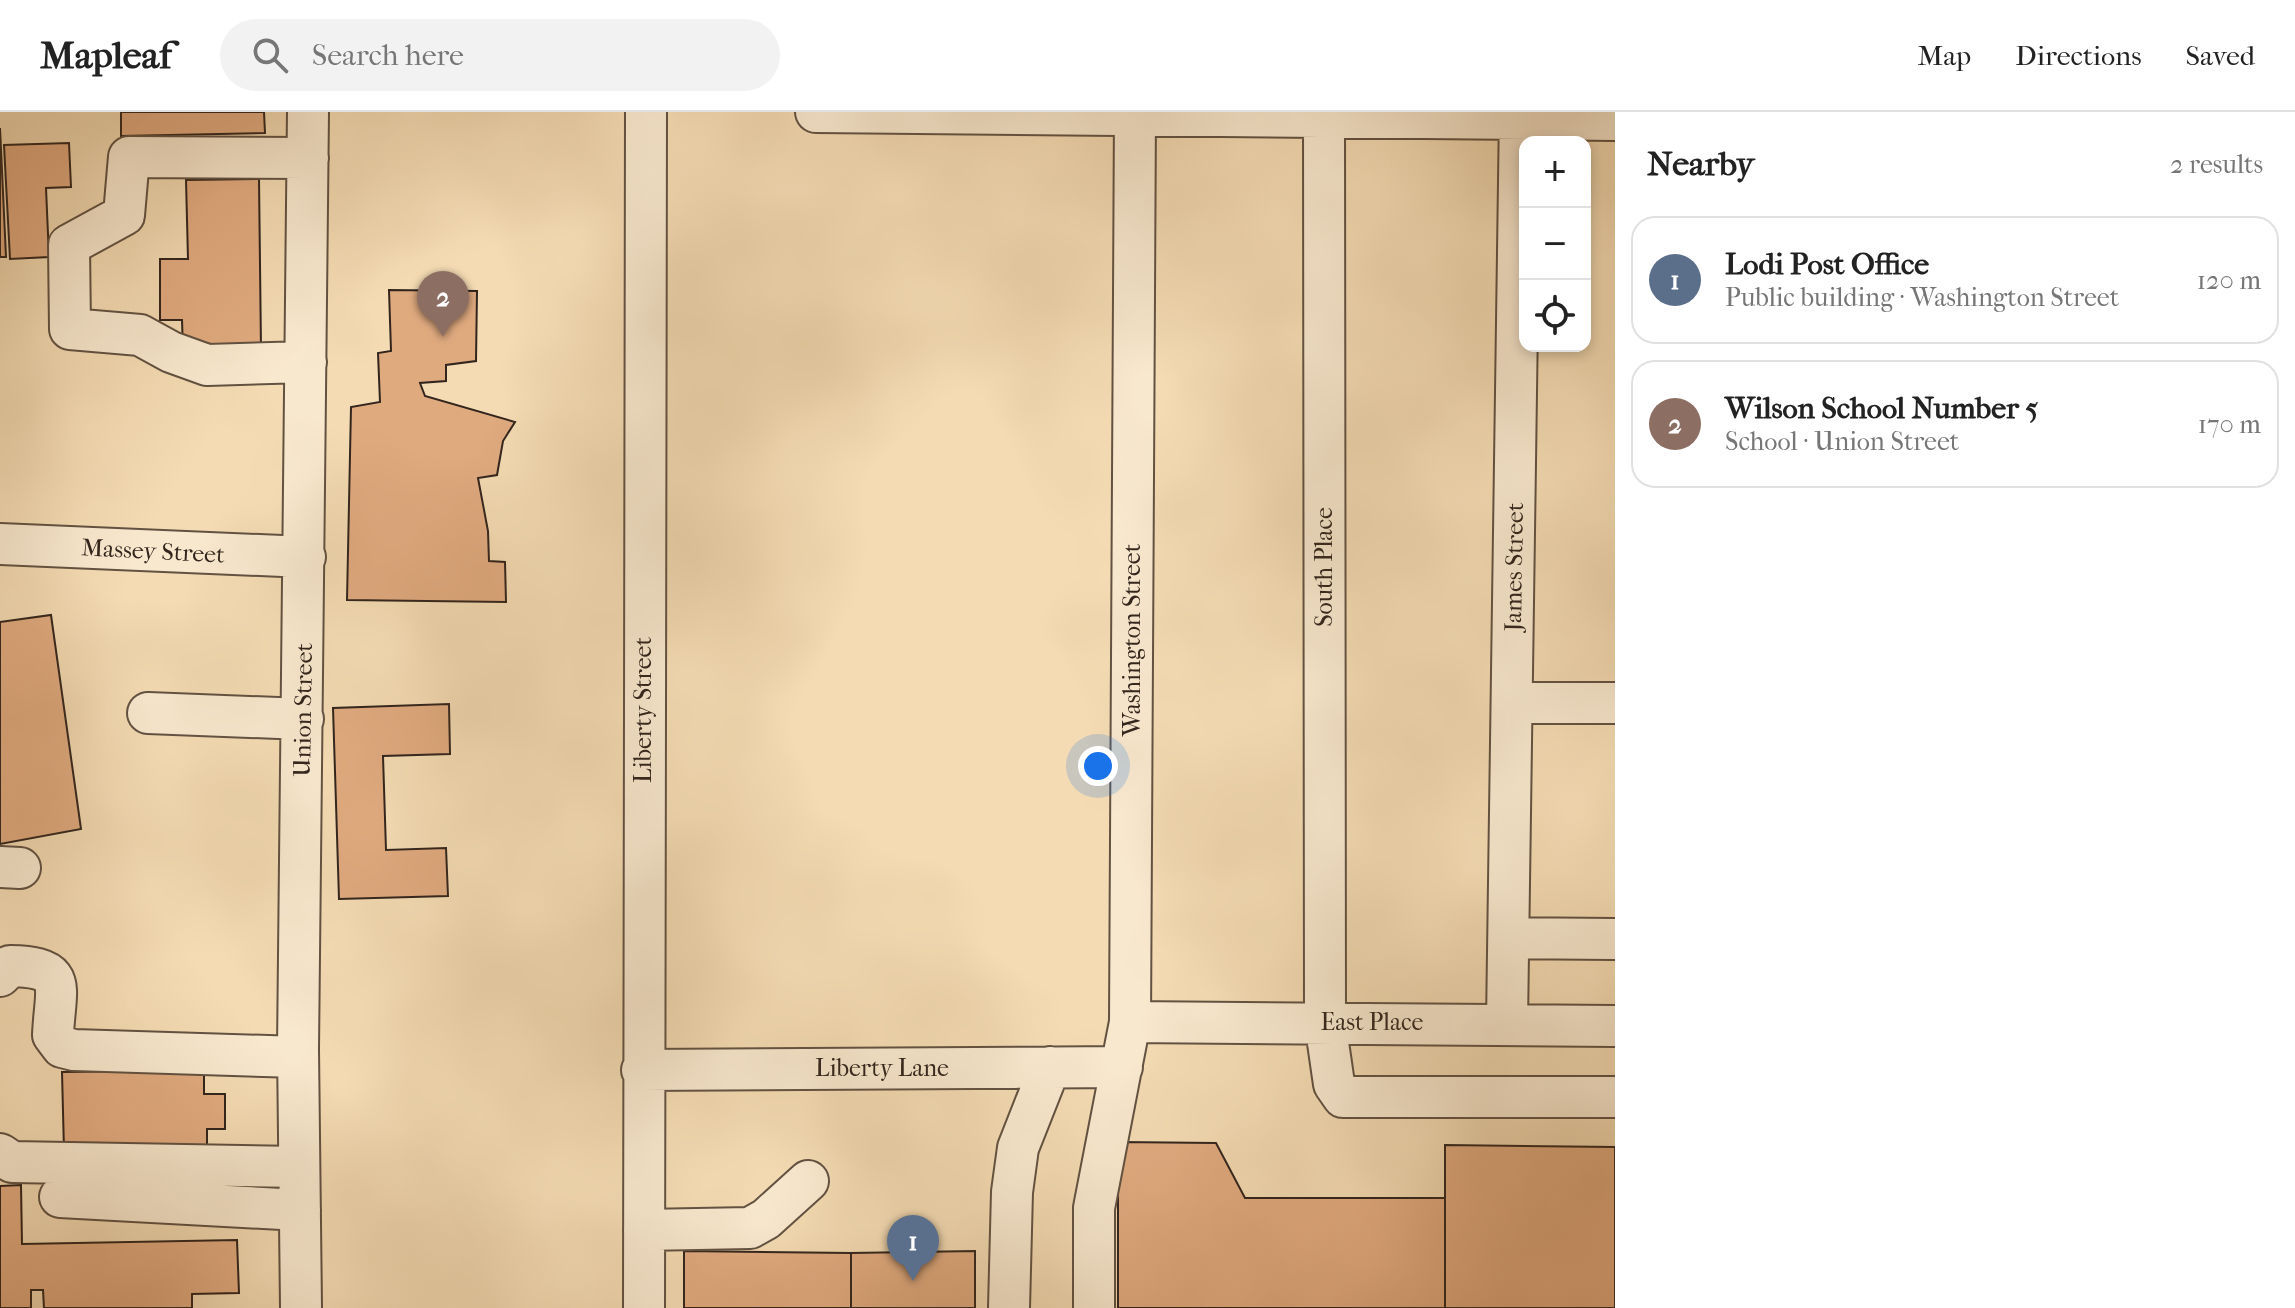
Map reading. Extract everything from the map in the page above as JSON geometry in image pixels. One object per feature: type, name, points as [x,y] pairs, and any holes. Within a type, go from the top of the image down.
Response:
[{"type":"street","name":"Union Street","points":[[301,1308],[298,1057],[308,112]]},
{"type":"street","name":"Liberty Street","points":[[644,1308],[646,112]]},
{"type":"street","points":[[816,112],[1520,116],[1615,120]]},
{"type":"street","name":"Washington Street","points":[[1094,1308],[1094,1208],[1130,1022],[1135,114]]},
{"type":"street","name":"South Place","points":[[1324,115],[1325,1022],[1334,1084],[1343,1097],[1615,1097]]},
{"type":"street","name":"James Street","points":[[1507,1023],[1520,116]]},
{"type":"street","points":[[306,362],[207,365],[171,352],[140,335],[70,329],[69,245],[124,215],[129,157],[308,158]]},
{"type":"street","name":"Massey Street","points":[[0,544],[305,557]]},
{"type":"street","points":[[1512,703],[1615,703]]},
{"type":"street","points":[[148,713],[303,719]]},
{"type":"street","points":[[1509,938],[1615,939]]},
{"type":"street","points":[[0,976],[10,966],[42,967],[51,973],[55,982],[53,1035],[62,1047],[74,1050],[298,1057]]},
{"type":"street","name":"East Place","points":[[1130,1022],[1615,1026]]},
{"type":"street","points":[[1009,1308],[1012,1192],[1018,1148],[1050,1067]]},
{"type":"street","name":"Liberty Lane","points":[[642,1070],[1122,1067]]},
{"type":"street","points":[[0,1154],[12,1162],[299,1167]]},
{"type":"street","points":[[644,1230],[750,1228],[766,1219],[808,1181]]},
{"type":"street","points":[[60,1197],[300,1210]]},
{"type":"building","points":[[121,112],[264,112],[265,133],[121,136]]},
{"type":"building","points":[[0,128],[6,257],[0,257]]},
{"type":"building","points":[[69,143],[71,187],[46,188],[49,257],[10,259],[4,145]]},
{"type":"building","points":[[259,179],[261,349],[183,350],[182,320],[160,320],[160,259],[188,259],[186,180]]},
{"type":"building","points":[[389,290],[477,291],[476,361],[446,365],[446,381],[420,383],[425,396],[515,422],[503,441],[497,475],[478,478],[488,531],[489,561],[505,562],[506,602],[347,600],[351,407],[380,402],[378,353],[391,351]]},
{"type":"building","points":[[51,615],[81,829],[0,844],[0,622]]},
{"type":"building","points":[[449,704],[450,754],[383,756],[386,850],[446,848],[448,896],[339,899],[333,708]]},
{"type":"building","points":[[204,1070],[204,1094],[225,1094],[225,1129],[207,1129],[207,1150],[64,1151],[62,1072]]},
{"type":"building","points":[[1118,1142],[1216,1143],[1245,1198],[1445,1198],[1445,1308],[1118,1308]]},
{"type":"building","points":[[1445,1145],[1615,1147],[1615,1308],[1445,1308]]},
{"type":"building","points":[[21,1185],[22,1244],[237,1240],[239,1293],[192,1294],[192,1308],[44,1308],[43,1290],[31,1290],[31,1308],[0,1308],[0,1186]]},
{"type":"building","points":[[684,1251],[851,1253],[851,1308],[684,1308]]},
{"type":"building","points":[[975,1251],[975,1308],[851,1308],[851,1253]]},
{"type":"place","name":"Wilson School Number 5","points":[[443,337]]},
{"type":"place","name":"Lodi Post Office","points":[[913,1281]]}]
